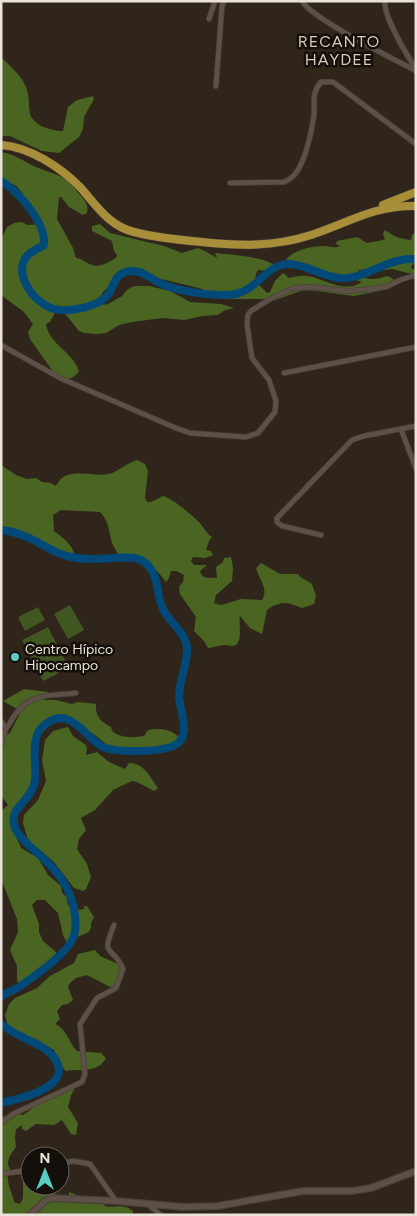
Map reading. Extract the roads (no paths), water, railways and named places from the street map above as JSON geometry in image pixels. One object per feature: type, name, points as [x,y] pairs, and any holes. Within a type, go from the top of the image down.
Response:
[{"type":"main road","points":[[1,145],[26,151],[66,174],[102,213],[114,223],[131,232],[150,236],[235,245],[261,245],[311,235],[367,213],[389,207],[416,206]]},
{"type":"main road","points":[[367,213],[379,206],[416,192]]},
{"type":"street","points":[[209,19],[216,1]]},
{"type":"street","points":[[216,86],[222,6],[224,1]]},
{"type":"street","points":[[302,1],[305,7],[325,21],[416,70]]},
{"type":"street","points":[[385,1],[384,4],[391,22],[416,70]]},
{"type":"street","points":[[230,183],[284,182],[292,178],[300,168],[314,116],[314,90],[321,82],[333,82],[416,144]]},
{"type":"street","points":[[1,345],[60,378],[176,428],[190,433],[246,437],[258,432],[267,423],[275,412],[276,401],[269,380],[252,358],[247,324],[248,315],[251,311],[270,299],[294,288],[312,287],[348,291],[372,290],[416,275]]},
{"type":"street","points":[[284,373],[416,347]]},
{"type":"street","points":[[321,535],[282,526],[277,522],[277,518],[352,440],[416,426]]},
{"type":"street","points":[[401,429],[416,469]]},
{"type":"street","points":[[1,744],[4,725],[10,725],[17,712],[33,700],[44,695],[76,693]]},
{"type":"street","points":[[1,1123],[12,1114],[82,1082],[85,1074],[80,1024],[97,998],[116,988],[123,969],[107,948],[114,925]]},
{"type":"street","points":[[70,1162],[90,1164],[116,1201]]},
{"type":"street","points":[[30,1215],[45,1201],[52,1198],[183,1207],[218,1206],[302,1191],[352,1191],[371,1188],[416,1170]]},
{"type":"street","points":[[1,1174],[20,1171]]},
{"type":"street","points":[[147,1204],[161,1215]]},
{"type":"waterway","points":[[1,181],[23,200],[41,227],[44,245],[28,255],[23,262],[24,280],[35,297],[43,304],[60,310],[78,309],[96,303],[106,297],[120,274],[131,271],[139,272],[158,282],[178,289],[228,295],[243,292],[269,271],[281,265],[302,266],[332,277],[347,278],[355,277],[393,262],[404,259],[416,259]]},
{"type":"waterway","points":[[1,530],[19,534],[55,552],[73,557],[90,559],[131,558],[142,561],[153,573],[163,609],[180,632],[187,647],[179,697],[184,731],[183,737],[173,746],[149,751],[109,749],[96,743],[77,725],[63,718],[47,723],[38,732],[35,745],[34,785],[32,791],[17,809],[14,824],[25,842],[62,879],[74,906],[75,931],[69,946],[56,959],[19,987],[1,997]]},
{"type":"waterway","points":[[1,1024],[48,1051],[59,1067],[57,1078],[44,1089],[1,1103]]},
{"type":"place","name":"Centro Hípico Hipocampo","points":[[15,657]]},
{"type":"district","name":"RECANTO HAYDEE","points":[[339,50]]}]
